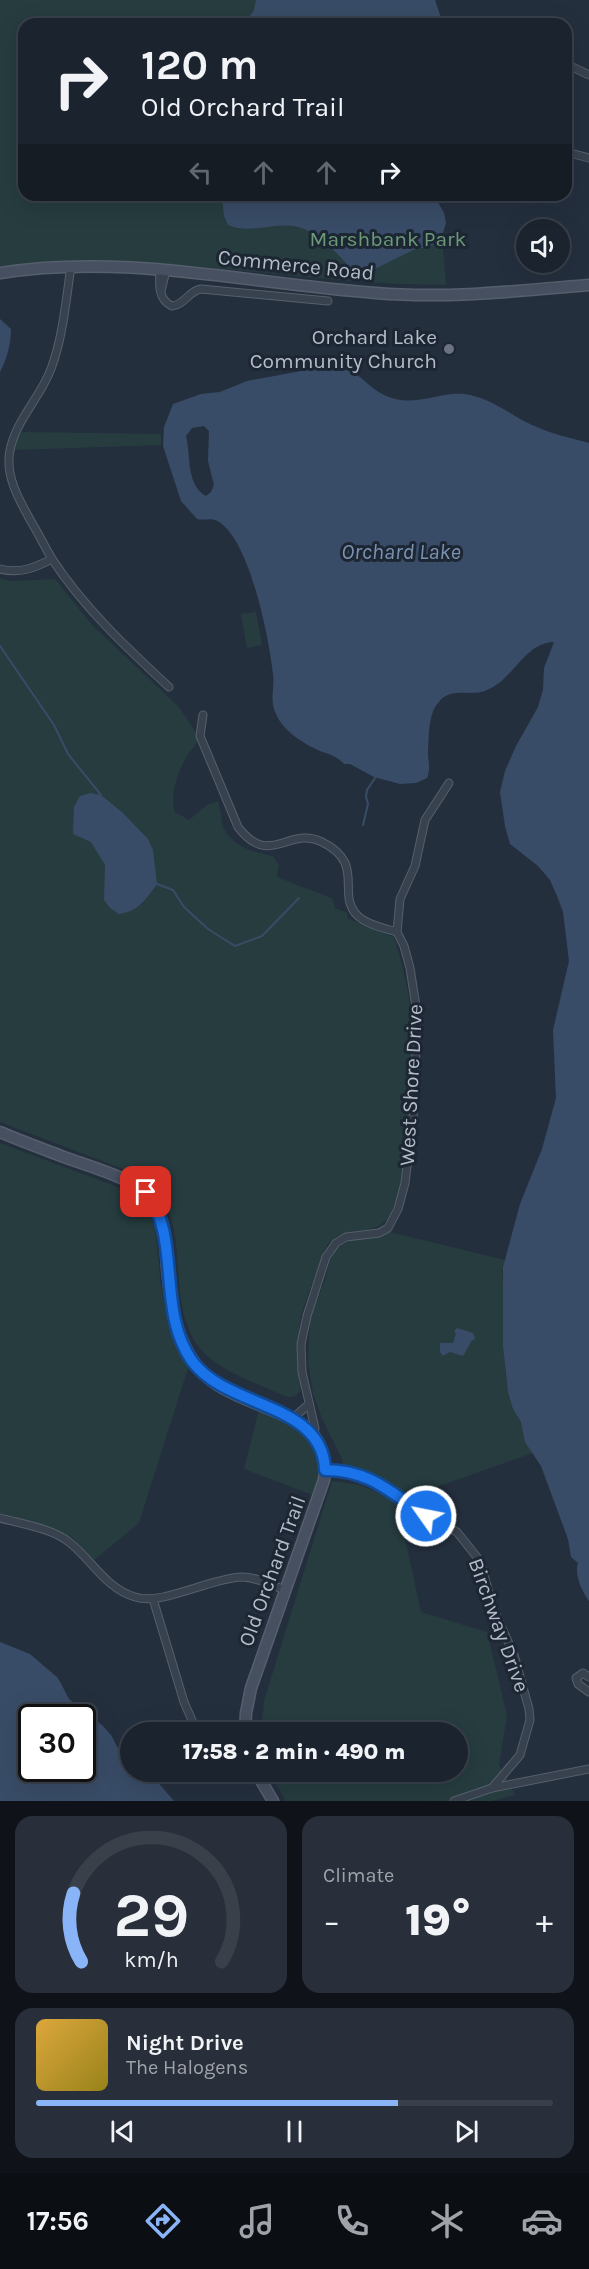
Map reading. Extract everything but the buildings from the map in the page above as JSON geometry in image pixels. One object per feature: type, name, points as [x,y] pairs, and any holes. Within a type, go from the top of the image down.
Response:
[{"type":"street","points":[[572,67],[589,75]]},
{"type":"street","points":[[572,154],[589,158]]},
{"type":"street","points":[[71,266],[57,349],[51,370],[36,400],[18,427],[9,454],[9,465],[16,491],[52,559],[100,620],[169,687]]},
{"type":"street","name":"Commerce Road","points":[[0,273],[71,266],[112,266],[403,295],[471,295],[589,285]]},
{"type":"street","points":[[163,271],[160,293],[165,302],[173,306],[180,304],[194,291],[201,289],[328,302]]},
{"type":"street","points":[[0,569],[20,572],[52,559]]},
{"type":"street","points":[[203,715],[200,736],[238,827],[246,837],[264,846],[305,839],[322,842],[343,856],[348,865],[351,903],[357,915],[366,921],[397,932]]},
{"type":"street","name":"West Shore Drive","points":[[312,1433],[314,1424],[302,1372],[301,1344],[307,1316],[327,1257],[336,1243],[346,1237],[379,1233],[388,1228],[398,1209],[405,1183],[414,1109],[417,1013],[410,968],[404,946],[397,932],[400,899],[415,867],[425,820],[449,783]]},
{"type":"street","points":[[0,1132],[109,1174],[146,1192],[155,1203],[162,1220],[170,1294],[180,1339],[192,1360],[206,1376],[220,1386],[292,1419],[312,1433]]},
{"type":"street","points":[[292,1419],[308,1405]]},
{"type":"street","name":"Old Orchard Trail","points":[[246,1722],[251,1688],[322,1490],[325,1470],[321,1447],[312,1433]]},
{"type":"street","name":"Birchway Drive","points":[[325,1470],[349,1472],[369,1478],[426,1516],[457,1532],[480,1561],[494,1610],[514,1655],[529,1709],[528,1729],[520,1755],[492,1788]]},
{"type":"street","points":[[0,1518],[60,1537],[80,1552],[115,1588],[135,1598],[153,1599],[216,1580],[240,1577],[252,1578],[285,1590]]},
{"type":"street","points":[[153,1599],[184,1702],[193,1722]]},
{"type":"street","points":[[589,1677],[583,1673],[576,1678],[578,1684],[589,1692]]},
{"type":"street","points":[[454,1801],[492,1788],[589,1769]]},
{"type":"street","points":[[262,1782],[273,1801]]},
{"type":"green space","name":"Marshbank Park","points":[[0,0],[435,0],[441,18],[18,18],[18,201],[437,201],[444,213],[446,223],[442,237],[446,285],[334,280],[167,264],[56,262],[0,267]]},
{"type":"green space","points":[[20,432],[161,434],[161,445],[13,450]]},
{"type":"green space","points":[[0,578],[11,581],[55,579],[92,625],[179,707],[199,737],[177,777],[173,798],[175,812],[189,820],[207,805],[218,801],[223,826],[228,835],[239,845],[273,856],[279,865],[277,876],[333,899],[335,908],[347,913],[347,918],[394,937],[406,984],[412,1032],[409,1120],[401,1181],[395,1204],[387,1219],[379,1226],[370,1229],[342,1234],[333,1239],[326,1248],[307,1297],[300,1323],[301,1386],[299,1393],[294,1397],[285,1396],[242,1378],[204,1353],[190,1331],[182,1307],[174,1232],[167,1209],[154,1188],[131,1172],[0,1122]]},
{"type":"green space","points":[[256,612],[262,645],[247,648],[241,614]]},
{"type":"green space","points":[[0,1143],[123,1189],[142,1203],[155,1227],[161,1287],[168,1323],[188,1368],[139,1523],[94,1560],[72,1537],[0,1513]]},
{"type":"green space","points":[[391,1228],[390,1232],[505,1260],[502,1272],[506,1378],[511,1401],[533,1453],[397,1501],[421,1612],[487,1632],[507,1715],[499,1765],[515,1795],[492,1801],[286,1801],[275,1782],[468,1782],[468,1722],[262,1722],[264,1701],[332,1481],[360,1485],[393,1499],[388,1490],[341,1467],[343,1461],[313,1394],[308,1362],[310,1317],[325,1280],[330,1260],[337,1248],[351,1240],[376,1237]]},
{"type":"green space","points":[[260,1406],[304,1428],[325,1465],[315,1496],[244,1469]]},
{"type":"water","points":[[256,0],[435,0],[441,18],[249,18],[254,10]]},
{"type":"water","points":[[223,201],[437,201],[444,213],[446,223],[440,241],[429,247],[415,249],[375,269],[357,273],[323,240],[305,229],[289,226],[236,228],[228,225],[224,216]]},
{"type":"water","points":[[0,319],[11,329],[8,351],[0,372]]},
{"type":"water","name":"Orchard Lake","points":[[323,367],[336,367],[355,374],[382,394],[392,398],[412,400],[451,394],[470,395],[494,404],[539,428],[589,443],[589,1601],[579,1583],[578,1563],[571,1557],[568,1539],[541,1466],[525,1442],[521,1422],[513,1409],[508,1392],[503,1346],[503,1267],[520,1204],[542,1149],[556,1098],[553,1030],[569,961],[563,912],[557,896],[550,880],[538,866],[510,844],[500,792],[505,771],[516,746],[538,707],[543,690],[544,668],[554,642],[534,649],[502,681],[492,687],[481,692],[452,694],[442,698],[432,713],[427,778],[416,783],[400,784],[374,777],[350,764],[344,764],[339,759],[301,741],[289,732],[279,720],[274,709],[273,674],[267,638],[249,569],[230,533],[219,522],[197,519],[181,501],[163,446],[164,427],[173,404],[201,394],[220,392],[247,381]],"holes":[[[204,426],[209,431],[208,461],[214,485],[206,496],[195,485],[192,477],[186,436],[192,428]]]},
{"type":"water","points":[[90,793],[101,795],[123,813],[148,839],[153,850],[157,884],[141,904],[119,914],[104,900],[105,865],[91,842],[73,834],[74,807],[80,796]]},
{"type":"water","points":[[457,1328],[473,1333],[474,1340],[463,1356],[450,1352],[443,1356],[440,1352],[440,1343],[453,1343],[456,1334],[454,1331]]},
{"type":"water","points":[[0,1642],[30,1654],[58,1678],[69,1699],[75,1704],[18,1704],[18,1782],[96,1782],[96,1720],[111,1735],[120,1752],[120,1782],[158,1782],[174,1801],[0,1801]]},
{"type":"waterway","points":[[0,646],[54,725],[68,754],[101,795]]},
{"type":"waterway","points":[[363,825],[368,804],[367,790],[375,778]]},
{"type":"waterway","points":[[157,884],[173,890],[184,907],[208,929],[235,946],[262,936],[299,898]]},
{"type":"place","name":"Orchard Lake Community Church","points":[[449,349]]},
{"type":"route","points":[[146,1192],[155,1203],[162,1220],[170,1294],[180,1339],[192,1360],[206,1376],[220,1386],[309,1429],[321,1447],[325,1470],[340,1470],[369,1478],[426,1516]]}]
